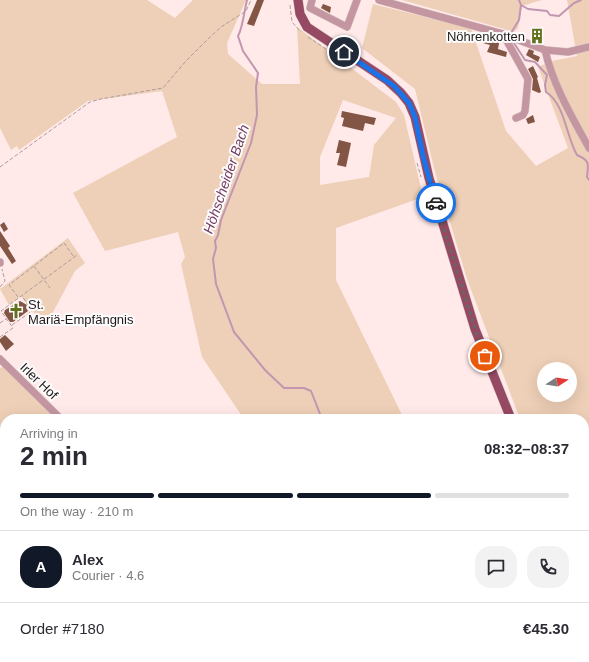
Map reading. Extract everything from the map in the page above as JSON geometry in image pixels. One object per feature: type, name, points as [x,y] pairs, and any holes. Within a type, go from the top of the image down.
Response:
[{"type":"main road","points":[[298,0],[300,14],[307,27],[394,86],[405,97],[411,107],[429,178],[473,322],[509,414]]},
{"type":"street","points":[[312,0],[310,8],[347,27],[357,0]]},
{"type":"street","points":[[379,0],[506,35],[545,50],[568,52],[589,47]]},
{"type":"street","points":[[506,35],[528,79],[525,111],[523,115],[516,118]]},
{"type":"street","points":[[545,50],[549,67],[557,85],[589,148]]},
{"type":"street","name":"Irler Hof","points":[[0,359],[56,414]]},
{"type":"path","points":[[1,167],[90,102],[101,98],[163,88],[185,62],[209,38],[245,12],[251,0]]},
{"type":"path","points":[[291,0],[291,15],[297,28],[353,67]]},
{"type":"path","points":[[416,159],[421,180]]},
{"type":"path","points":[[18,298],[9,285],[64,243],[74,257]]},
{"type":"path","points":[[12,326],[1,311],[77,255]]},
{"type":"path","points":[[0,263],[5,279],[0,287]]},
{"type":"path","points":[[34,266],[50,288]]},
{"type":"path","points":[[0,337],[13,328],[12,326],[32,311],[21,296]]},
{"type":"path","points":[[0,323],[6,318]]},
{"type":"shaded area","points":[[0,0],[147,0],[175,18],[193,0],[246,0],[227,43],[228,54],[262,84],[300,84],[297,27],[396,102],[404,115],[423,197],[336,228],[336,280],[402,414],[241,414],[202,357],[181,264],[185,257],[178,232],[105,251],[73,193],[177,137],[162,91],[88,101],[19,150],[17,146],[11,150],[0,128]],"holes":[[[343,100],[396,118],[374,145],[369,177],[320,185],[320,157]]]},
{"type":"shaded area","points":[[402,0],[542,0],[522,6],[518,28],[514,32]]},
{"type":"shaded area","points":[[567,0],[589,0],[589,414],[518,414],[467,279],[435,172],[415,89],[362,48],[373,4],[471,28],[506,131],[536,166],[568,148],[538,67],[552,61],[577,56]]},
{"type":"shaded area","points":[[68,238],[85,263],[75,271],[45,327],[21,296],[9,305],[0,289]]},
{"type":"shaded area","points":[[4,366],[53,414],[0,414],[0,368]]},
{"type":"building","points":[[257,0],[264,0],[254,26],[247,24]]},
{"type":"building","points":[[323,4],[331,7],[330,13],[321,8]]},
{"type":"building","name":"Nöhrenkotten","points":[[540,32],[543,38],[536,41],[533,35]]},
{"type":"building","points":[[485,36],[500,38],[498,49],[507,52],[506,57],[487,52],[490,45],[483,43]]},
{"type":"building","points":[[529,49],[534,51],[533,54],[540,57],[538,62],[526,55]]},
{"type":"building","points":[[533,66],[538,77],[541,92],[539,93],[532,90],[533,79],[528,69]]},
{"type":"building","points":[[342,111],[376,118],[374,125],[365,123],[363,131],[342,126],[344,118],[341,117]]},
{"type":"building","points":[[533,115],[535,122],[528,124],[526,119]]},
{"type":"building","points":[[339,140],[351,143],[346,167],[337,165],[340,153],[336,153]]},
{"type":"building","points":[[4,222],[8,229],[4,232],[0,225]]},
{"type":"building","points":[[0,231],[10,246],[8,248],[16,261],[12,264],[0,246]]},
{"type":"building","name":"St. Mariä-Empfängnis","points":[[20,301],[27,305],[26,308],[28,311],[13,322],[10,322],[4,313],[5,310]]},
{"type":"building","points":[[5,335],[14,344],[6,351],[0,342],[0,339]]},
{"type":"waterway","name":"Höhscheider Bach","points":[[247,0],[238,36],[243,51],[258,73],[256,87],[257,115],[251,143],[221,220],[218,235],[215,241],[216,248],[213,259],[216,284],[234,332],[265,370],[284,388],[304,388],[311,391],[320,414]]},
{"type":"waterway","points":[[519,0],[521,5],[528,9],[547,11],[550,15],[559,16],[574,3],[581,0]]},
{"type":"waterway","points":[[511,36],[511,33],[519,20],[521,5]]},
{"type":"waterway","points":[[512,40],[525,60],[535,62],[547,75],[545,85],[546,92],[552,97],[561,112],[577,155],[586,160],[588,165],[587,177],[589,180]]},
{"type":"way so far","points":[[436,203],[475,329],[485,356]]},
{"type":"place","name":"Nöhrenkotten","points":[[537,36]]},
{"type":"place","name":"St. Mariä-Empfängnis","points":[[16,311]]},
{"type":"route","points":[[344,52],[394,86],[401,92],[409,103],[415,117],[423,156],[436,203]]}]
